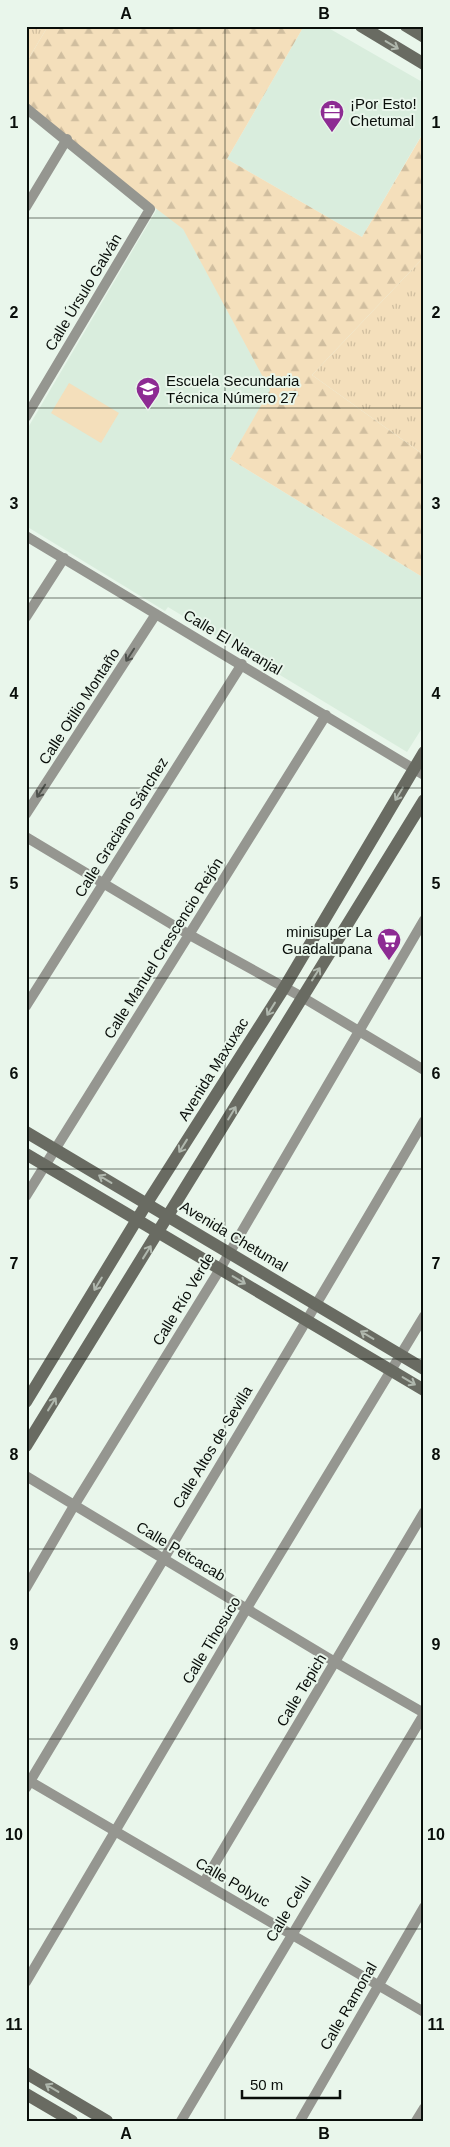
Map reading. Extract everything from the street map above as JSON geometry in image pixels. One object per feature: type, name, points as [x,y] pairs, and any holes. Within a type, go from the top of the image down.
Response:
[{"type":"main road","points":[[361,26],[424,64]]},
{"type":"main road","points":[[406,26],[424,37]]},
{"type":"main road","name":"Avenida Maxuxac","points":[[26,1402],[147,1203],[419,771],[424,752]]},
{"type":"main road","points":[[26,1446],[169,1217],[424,800]]},
{"type":"main road","name":"Avenida Chetumal","points":[[26,1132],[424,1369]]},
{"type":"main road","points":[[26,1154],[424,1390]]},
{"type":"main road","points":[[26,2073],[107,2121]]},
{"type":"main road","points":[[26,2094],[68,2120]]},
{"type":"street","points":[[26,108],[67,139],[26,207]]},
{"type":"street","name":"Calle Úrsulo Galván","points":[[26,417],[150,209],[67,139]]},
{"type":"street","name":"Calle El Naranjal","points":[[26,536],[419,771]]},
{"type":"street","points":[[26,617],[64,558]]},
{"type":"street","name":"Calle Otilio Montaño","points":[[26,814],[156,614]]},
{"type":"street","name":"Calle Graciano Sánchez","points":[[26,1006],[242,664]]},
{"type":"street","name":"Calle Manuel Crescencio Rejón","points":[[26,1196],[326,715]]},
{"type":"street","points":[[26,837],[102,884],[302,997],[424,1070]]},
{"type":"street","name":"Calle Río Verde","points":[[26,1588],[75,1504],[220,1269],[424,920]]},
{"type":"street","name":"Calle Altos de Sevilla","points":[[28,1783],[317,1306],[424,1122]]},
{"type":"street","name":"Calle Tihosuco","points":[[26,1982],[247,1608],[424,1316]]},
{"type":"street","name":"Calle Petcacab","points":[[26,1476],[75,1504],[162,1559],[424,1713]]},
{"type":"street","name":"Calle Tepich","points":[[204,1882],[424,1512]]},
{"type":"street","name":"Calle Celul","points":[[181,2121],[291,1933],[424,1713]]},
{"type":"street","name":"Calle Polyuc","points":[[28,1783],[116,1830],[424,2012]]},
{"type":"street","name":"Calle Ramonal","points":[[300,2121],[424,1907]]},
{"type":"street","points":[[68,2120],[76,2103]]},
{"type":"street","points":[[416,2121],[424,2108]]},
{"type":"shaded area","name":"¡Por Esto! Chetumal","points":[[304,26],[325,26],[424,83],[424,131],[362,237],[227,159]]},
{"type":"shaded area","points":[[157,209],[183,228],[271,390],[230,459],[424,578],[424,725],[407,752],[168,607],[165,611],[26,526],[26,431]]},
{"type":"green space","points":[[26,26],[48,26],[26,63]]},
{"type":"green space","points":[[48,26],[304,26],[227,159],[362,237],[422,135],[424,136],[424,257],[312,375],[424,455],[424,578],[230,459],[270,390],[183,229],[26,110],[26,63]]},
{"type":"green space","points":[[424,257],[424,455],[312,375]]},
{"type":"green space","points":[[69,383],[119,413],[101,443],[51,413]]},
{"type":"place","name":"¡Por Esto! Chetumal","points":[[332,133]]},
{"type":"place","name":"Escuela Secundaria Técnica Número 27","points":[[148,410]]},
{"type":"place","name":"minisuper La Guadalupana","points":[[389,961]]}]
